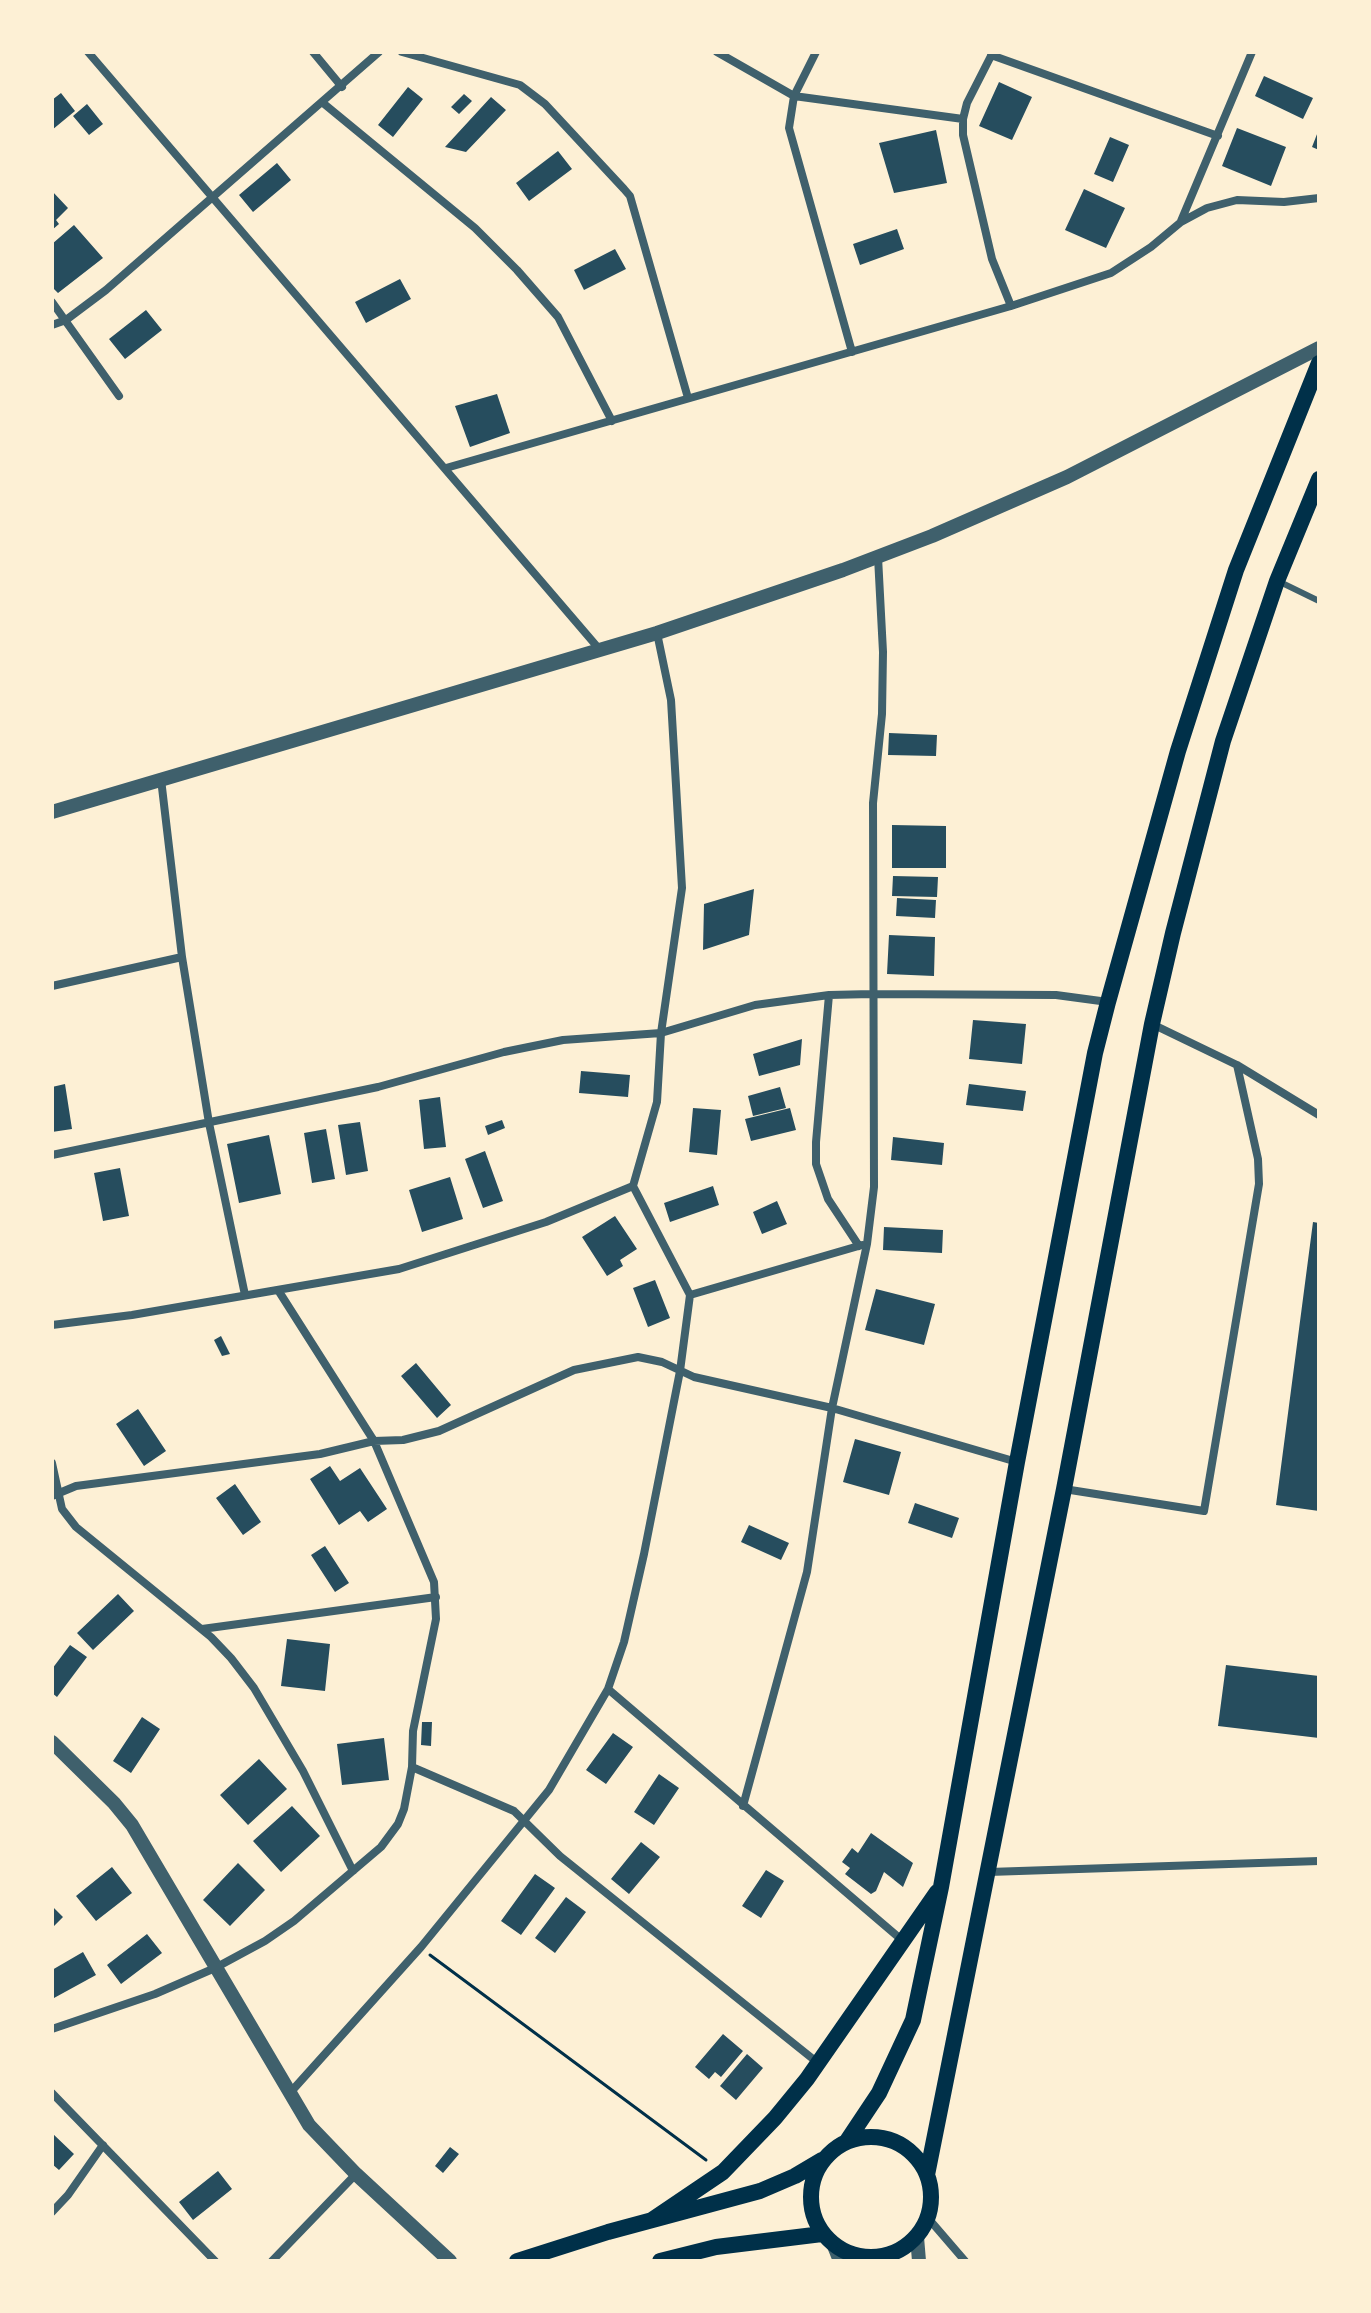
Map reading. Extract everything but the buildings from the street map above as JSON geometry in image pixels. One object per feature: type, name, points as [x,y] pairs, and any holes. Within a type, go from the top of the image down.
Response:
[{"type":"main road","points":[[847,2141],[879,2093],[913,2020],[941,1887],[1017,1462],[1095,1053],[1108,1002],[1178,751],[1236,570],[1319,363]]},
{"type":"main road","points":[[927,2175],[914,2155],[894,2142],[871,2137],[847,2141],[824,2159],[814,2176],[810,2196],[812,2216],[837,2254],[868,2258],[886,2256],[903,2249],[917,2237],[928,2218],[931,2196],[927,2175],[932,2139],[951,2064],[989,1872],[1152,1024],[1223,741],[1277,581],[1319,479]]},
{"type":"main road","points":[[652,2220],[723,2172],[775,2118],[818,2063],[941,1887]]},
{"type":"main road","points":[[517,2261],[760,2191],[824,2159]]},
{"type":"main road","points":[[662,2260],[716,2247],[822,2234]]},
{"type":"street","points":[[88,52],[600,650]]},
{"type":"street","points":[[313,52],[342,87]]},
{"type":"street","points":[[52,325],[66,320],[106,290],[379,52]]},
{"type":"street","points":[[402,52],[520,85],[545,104],[630,196],[688,398]]},
{"type":"street","points":[[717,52],[794,96],[963,119]]},
{"type":"street","points":[[816,52],[794,96],[789,128],[852,352]]},
{"type":"street","points":[[1181,222],[1252,52]]},
{"type":"street","points":[[1011,306],[992,259],[967,159],[963,119],[973,87],[992,54],[1218,136]]},
{"type":"street","points":[[323,103],[475,228],[517,270],[558,317],[612,421]]},
{"type":"street","points":[[446,468],[1011,306],[1111,273],[1151,247],[1181,222],[1207,208],[1237,200],[1284,202],[1319,198]]},
{"type":"street","points":[[52,302],[119,396]]},
{"type":"street","points":[[52,812],[657,633],[878,557],[1078,472],[1319,348]]},
{"type":"street","points":[[743,1806],[807,1572],[832,1408],[875,1174],[873,803],[883,690],[878,557]]},
{"type":"street","points":[[289,2094],[421,1947],[549,1790],[608,1689],[624,1642],[680,1371],[690,1295],[633,1186],[657,1102],[661,1033],[682,888],[671,700],[657,633]]},
{"type":"street","points":[[161,779],[182,957],[209,1123],[245,1295]]},
{"type":"street","points":[[52,986],[182,957]]},
{"type":"street","points":[[52,1155],[378,1087],[548,1043],[608,1035],[661,1033],[755,1005],[829,995],[872,994],[1056,995],[1108,1002]]},
{"type":"street","points":[[829,995],[816,1164],[828,1199],[863,1245]]},
{"type":"street","points":[[1152,1024],[1237,1065],[1319,1115]]},
{"type":"street","points":[[1064,1489],[1204,1511],[1259,1184],[1258,1159],[1237,1065]]},
{"type":"street","points":[[52,1325],[132,1315],[399,1269],[546,1222],[633,1186]]},
{"type":"street","points":[[690,1295],[863,1245]]},
{"type":"street","points":[[52,2029],[155,1994],[215,1968],[265,1941],[294,1921],[381,1847],[398,1824],[409,1792],[413,1731],[436,1619],[434,1582],[374,1441],[278,1290]]},
{"type":"street","points":[[55,1495],[76,1486],[320,1454],[374,1441],[403,1440],[439,1431],[574,1370],[638,1357],[662,1362],[694,1377],[832,1408],[1017,1462]]},
{"type":"street","points":[[52,1463],[55,1495],[76,1527],[202,1629],[231,1658],[254,1688],[303,1771],[353,1871]]},
{"type":"street","points":[[202,1629],[436,1597]]},
{"type":"street","points":[[608,1689],[903,1941]]},
{"type":"street","points":[[52,1742],[132,1825],[309,2125],[356,2174],[450,2261]]},
{"type":"street","points":[[412,1767],[501,1803],[526,1820],[547,1845],[818,2063]]},
{"type":"street","points":[[989,1872],[1319,1861]]},
{"type":"street","points":[[52,2093],[215,2261]]},
{"type":"street","points":[[52,2212],[68,2195],[103,2145]]},
{"type":"street","points":[[272,2261],[356,2174]]},
{"type":"street","points":[[928,2218],[965,2261]]},
{"type":"street","points":[[917,2237],[919,2261]]},
{"type":"street","points":[[662,2260],[685,2261]]},
{"type":"lane","points":[[1277,581],[1319,601]]},
{"type":"path","points":[[421,1947],[723,2172]]}]
